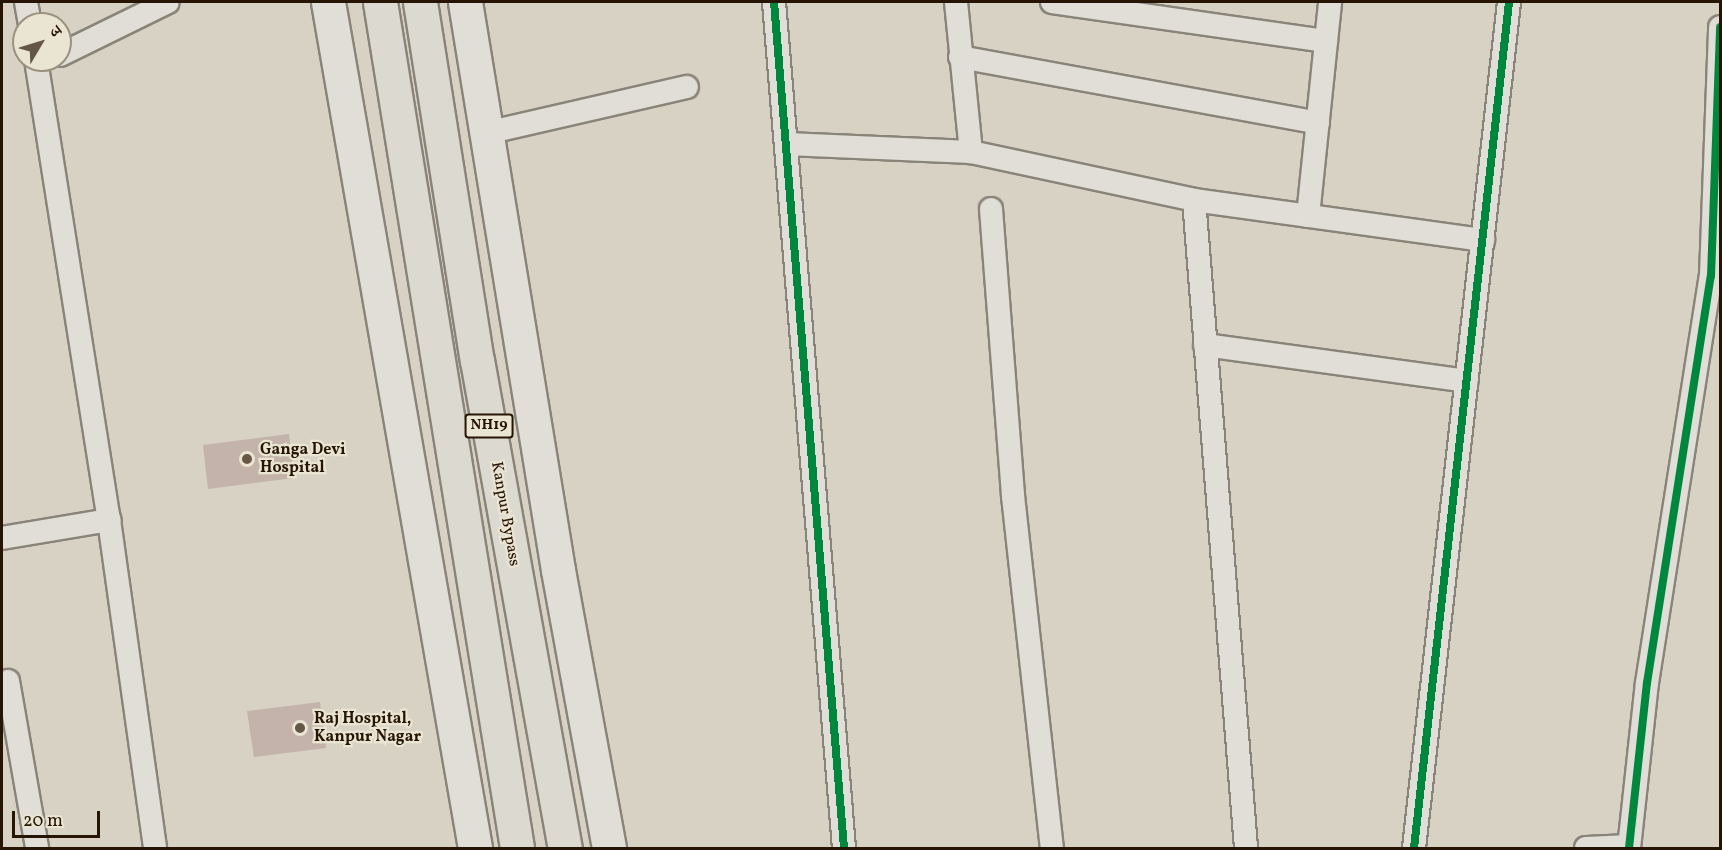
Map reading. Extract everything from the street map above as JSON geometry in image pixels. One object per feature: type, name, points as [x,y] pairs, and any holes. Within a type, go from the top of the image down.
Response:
[{"type":"highway","name":"NH19","points":[[380,2],[517,849]]},
{"type":"highway","name":"Kanpur Bypass","points":[[420,2],[477,360],[565,849]]},
{"type":"main road","points":[[328,2],[475,849]]},
{"type":"main road","points":[[465,2],[609,849]]},
{"type":"street","points":[[72,49],[168,2]]},
{"type":"street","points":[[774,2],[844,849]]},
{"type":"street","points":[[956,2],[970,152]]},
{"type":"street","points":[[1052,2],[1326,41]]},
{"type":"street","points":[[1308,216],[1330,2]]},
{"type":"street","points":[[1414,849],[1509,2]]},
{"type":"street","points":[[1586,849],[1629,847],[1647,683],[1716,276],[1720,27]]},
{"type":"street","points":[[960,57],[1318,123]]},
{"type":"street","points":[[42,72],[155,849]]},
{"type":"street","points":[[486,133],[687,87]]},
{"type":"street","points":[[786,144],[970,152],[1194,200],[1483,240]]},
{"type":"street","points":[[1194,200],[1246,849]]},
{"type":"street","points":[[990,209],[1013,496],[1052,849]]},
{"type":"street","points":[[1205,345],[1467,381]]},
{"type":"street","points":[[2,538],[109,520]]},
{"type":"street","points":[[8,681],[37,849]]},
{"type":"building","points":[[289,434],[294,478],[208,489],[203,445]]},
{"type":"building","points":[[320,702],[326,748],[254,757],[247,711]]},
{"type":"cycle path","points":[[774,2],[844,848]]},
{"type":"cycle path","points":[[1414,848],[1509,2]]},
{"type":"cycle path","points":[[1629,848],[1647,683],[1711,276],[1720,27]]},
{"type":"place","name":"Ganga Devi Hospital","points":[[247,459]]},
{"type":"place","name":"Raj Hospital, Kanpur Nagar","points":[[300,728]]}]
